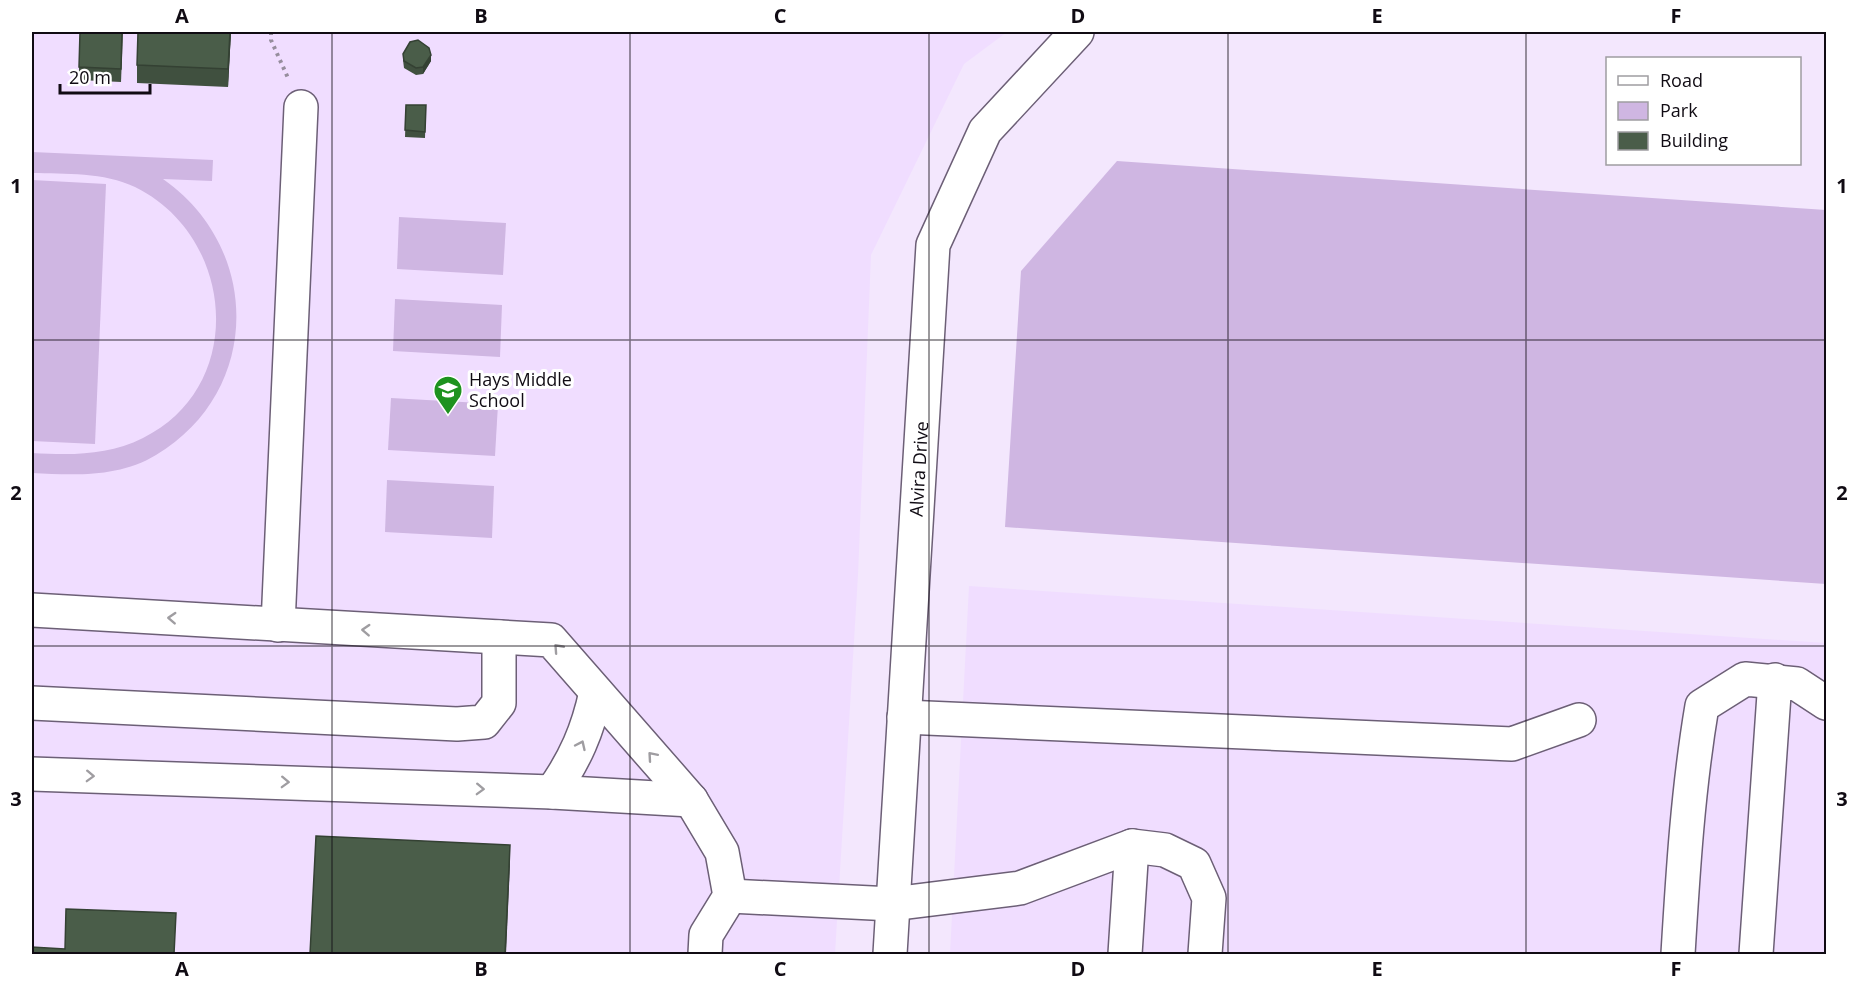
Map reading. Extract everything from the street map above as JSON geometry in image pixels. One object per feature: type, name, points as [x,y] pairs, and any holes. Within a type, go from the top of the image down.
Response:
[{"type":"street","name":"Alvira Drive","points":[[890,954],[933,245],[985,131],[1077,32]]},
{"type":"street","points":[[278,625],[301,107]]},
{"type":"street","points":[[32,610],[551,640],[691,800],[722,852],[730,896],[706,934],[705,954]]},
{"type":"street","points":[[32,703],[457,724],[484,722],[499,703],[499,638]]},
{"type":"street","points":[[1678,954],[1685,829],[1691,768],[1702,706],[1745,679],[1775,680],[1797,684],[1827,703]]},
{"type":"street","points":[[1756,954],[1775,680]]},
{"type":"street","points":[[552,792],[570,768],[589,728],[596,692]]},
{"type":"street","points":[[904,717],[1512,744],[1579,720]]},
{"type":"street","points":[[32,774],[552,792],[691,800]]},
{"type":"street","points":[[730,896],[892,904],[1020,888],[1132,846],[1165,850],[1194,864],[1209,898],[1205,954]]},
{"type":"street","points":[[1125,954],[1132,846]]},
{"type":"path","points":[[271,32],[271,40],[301,107]]},
{"type":"shaded area","name":"Hays Middle School","points":[[32,32],[1007,32],[964,64],[871,255],[858,575],[835,954],[32,954]]},
{"type":"shaded area","points":[[969,586],[1826,643],[1826,954],[950,954]]},
{"type":"green space","points":[[32,152],[213,160],[212,181],[163,179],[195,208],[219,242],[232,280],[236,319],[231,358],[216,395],[191,428],[156,455],[126,468],[80,474],[32,473],[32,453],[75,454],[116,448],[143,438],[177,414],[200,384],[213,349],[216,311],[209,274],[193,240],[168,210],[135,187],[97,176],[32,173]]},
{"type":"green space","points":[[1117,161],[1826,210],[1826,584],[1005,527],[1021,271]]},
{"type":"green space","points":[[32,180],[106,184],[95,444],[32,441]]},
{"type":"green space","points":[[399,217],[506,223],[503,275],[397,269]]},
{"type":"green space","points":[[395,299],[502,305],[500,357],[393,351]]},
{"type":"green space","points":[[391,398],[498,404],[495,456],[388,450]]},
{"type":"green space","points":[[387,480],[494,486],[492,538],[385,532]]},
{"type":"building","points":[[80,32],[122,32],[121,69],[79,67]]},
{"type":"building","points":[[138,32],[230,32],[228,69],[137,65]]},
{"type":"building","points":[[418,40],[429,48],[431,55],[423,67],[416,68],[404,61],[403,54],[410,42]]},
{"type":"building","points":[[406,105],[426,105],[425,132],[405,130]]},
{"type":"building","points":[[316,836],[510,845],[505,954],[310,954]]},
{"type":"building","points":[[66,909],[176,913],[174,954],[32,954],[32,947],[65,949]]},
{"type":"place","name":"Hays Middle School","points":[[448,416]]}]
